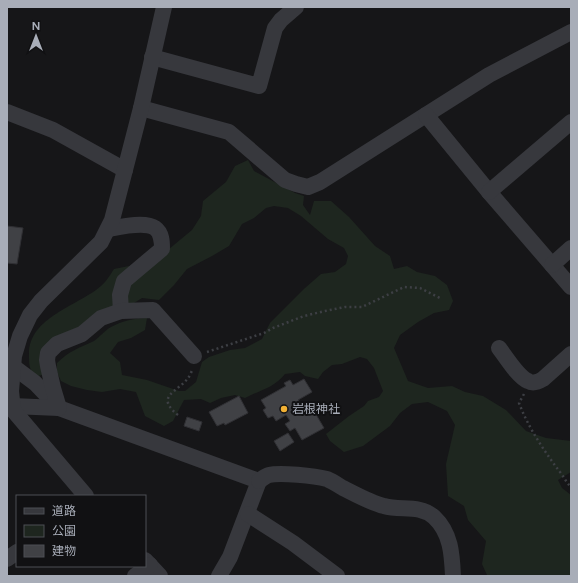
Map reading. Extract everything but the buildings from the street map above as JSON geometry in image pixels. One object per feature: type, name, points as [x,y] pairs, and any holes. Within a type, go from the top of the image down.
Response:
[{"type":"street","points":[[85,495],[13,410],[10,364],[20,336],[30,315],[41,301],[101,242],[112,220],[141,108],[164,7]]},
{"type":"street","points":[[152,58],[259,86],[275,28],[281,20],[296,7]]},
{"type":"street","points":[[141,108],[229,132],[285,180],[308,187],[320,182],[489,75],[571,32]]},
{"type":"street","points":[[7,112],[53,130],[125,170]]},
{"type":"street","points":[[426,115],[488,192],[571,287]]},
{"type":"street","points":[[488,192],[571,122]]},
{"type":"street","points":[[108,229],[133,224],[155,228],[160,234],[162,240],[162,249],[124,280],[120,295],[121,311]]},
{"type":"street","points":[[552,265],[571,248]]},
{"type":"street","points":[[59,408],[48,366],[48,353],[58,344],[82,334],[101,318],[121,311],[153,310],[194,356]]},
{"type":"street","points":[[499,348],[520,375],[527,381],[533,382],[538,382],[543,379],[571,354]]},
{"type":"street","points":[[10,364],[35,384],[59,408]]},
{"type":"street","points":[[12,406],[59,408],[259,481]]},
{"type":"street","points":[[219,576],[230,557],[248,514],[259,481],[265,476],[271,474],[294,474],[327,479],[385,507],[415,508],[433,516],[442,525],[448,535],[453,576]]},
{"type":"street","points":[[248,514],[293,543],[337,576]]},
{"type":"street","points":[[7,559],[16,553]]},
{"type":"street","points":[[135,576],[151,567]]},
{"type":"path","points":[[178,415],[169,408],[169,396],[171,392],[188,379],[193,368],[195,360],[194,356],[264,333],[304,316],[345,307],[362,307],[404,287],[420,288],[440,298]]},
{"type":"path","points":[[533,382],[519,403],[534,434],[552,462],[571,487]]},
{"type":"green space","points":[[248,160],[254,171],[295,193],[304,196],[303,205],[310,215],[314,201],[331,201],[349,217],[375,246],[390,256],[394,269],[407,266],[417,272],[435,276],[447,285],[453,301],[449,310],[434,313],[418,322],[400,335],[394,348],[408,381],[428,388],[452,386],[465,392],[483,396],[506,410],[526,431],[546,438],[571,441],[571,472],[558,480],[562,488],[571,495],[571,576],[487,575],[482,564],[486,541],[468,520],[464,506],[448,496],[446,464],[455,425],[447,411],[428,402],[412,404],[400,413],[390,426],[363,446],[344,452],[330,441],[326,434],[364,406],[368,401],[379,397],[383,391],[374,368],[367,359],[360,357],[342,364],[332,365],[323,372],[318,379],[305,376],[300,372],[285,374],[271,386],[245,398],[235,395],[221,398],[210,403],[201,399],[184,400],[173,421],[164,426],[145,416],[136,392],[120,389],[102,392],[87,390],[71,386],[61,381],[57,372],[57,363],[61,359],[74,350],[94,341],[111,327],[133,319],[147,318],[145,330],[131,338],[118,342],[110,353],[120,362],[122,375],[147,380],[179,391],[185,391],[196,382],[202,362],[209,357],[230,350],[245,348],[262,339],[270,323],[305,288],[321,274],[335,272],[346,264],[348,256],[344,248],[328,239],[301,216],[288,208],[274,206],[266,208],[254,218],[242,224],[229,246],[187,269],[159,300],[142,298],[42,361],[42,375],[35,377],[29,364],[31,341],[46,321],[101,286],[114,269],[134,265],[163,254],[192,230],[201,216],[203,201],[226,182],[235,166]]},
{"type":"place","name":"岩根神社","points":[[284,409]]}]
